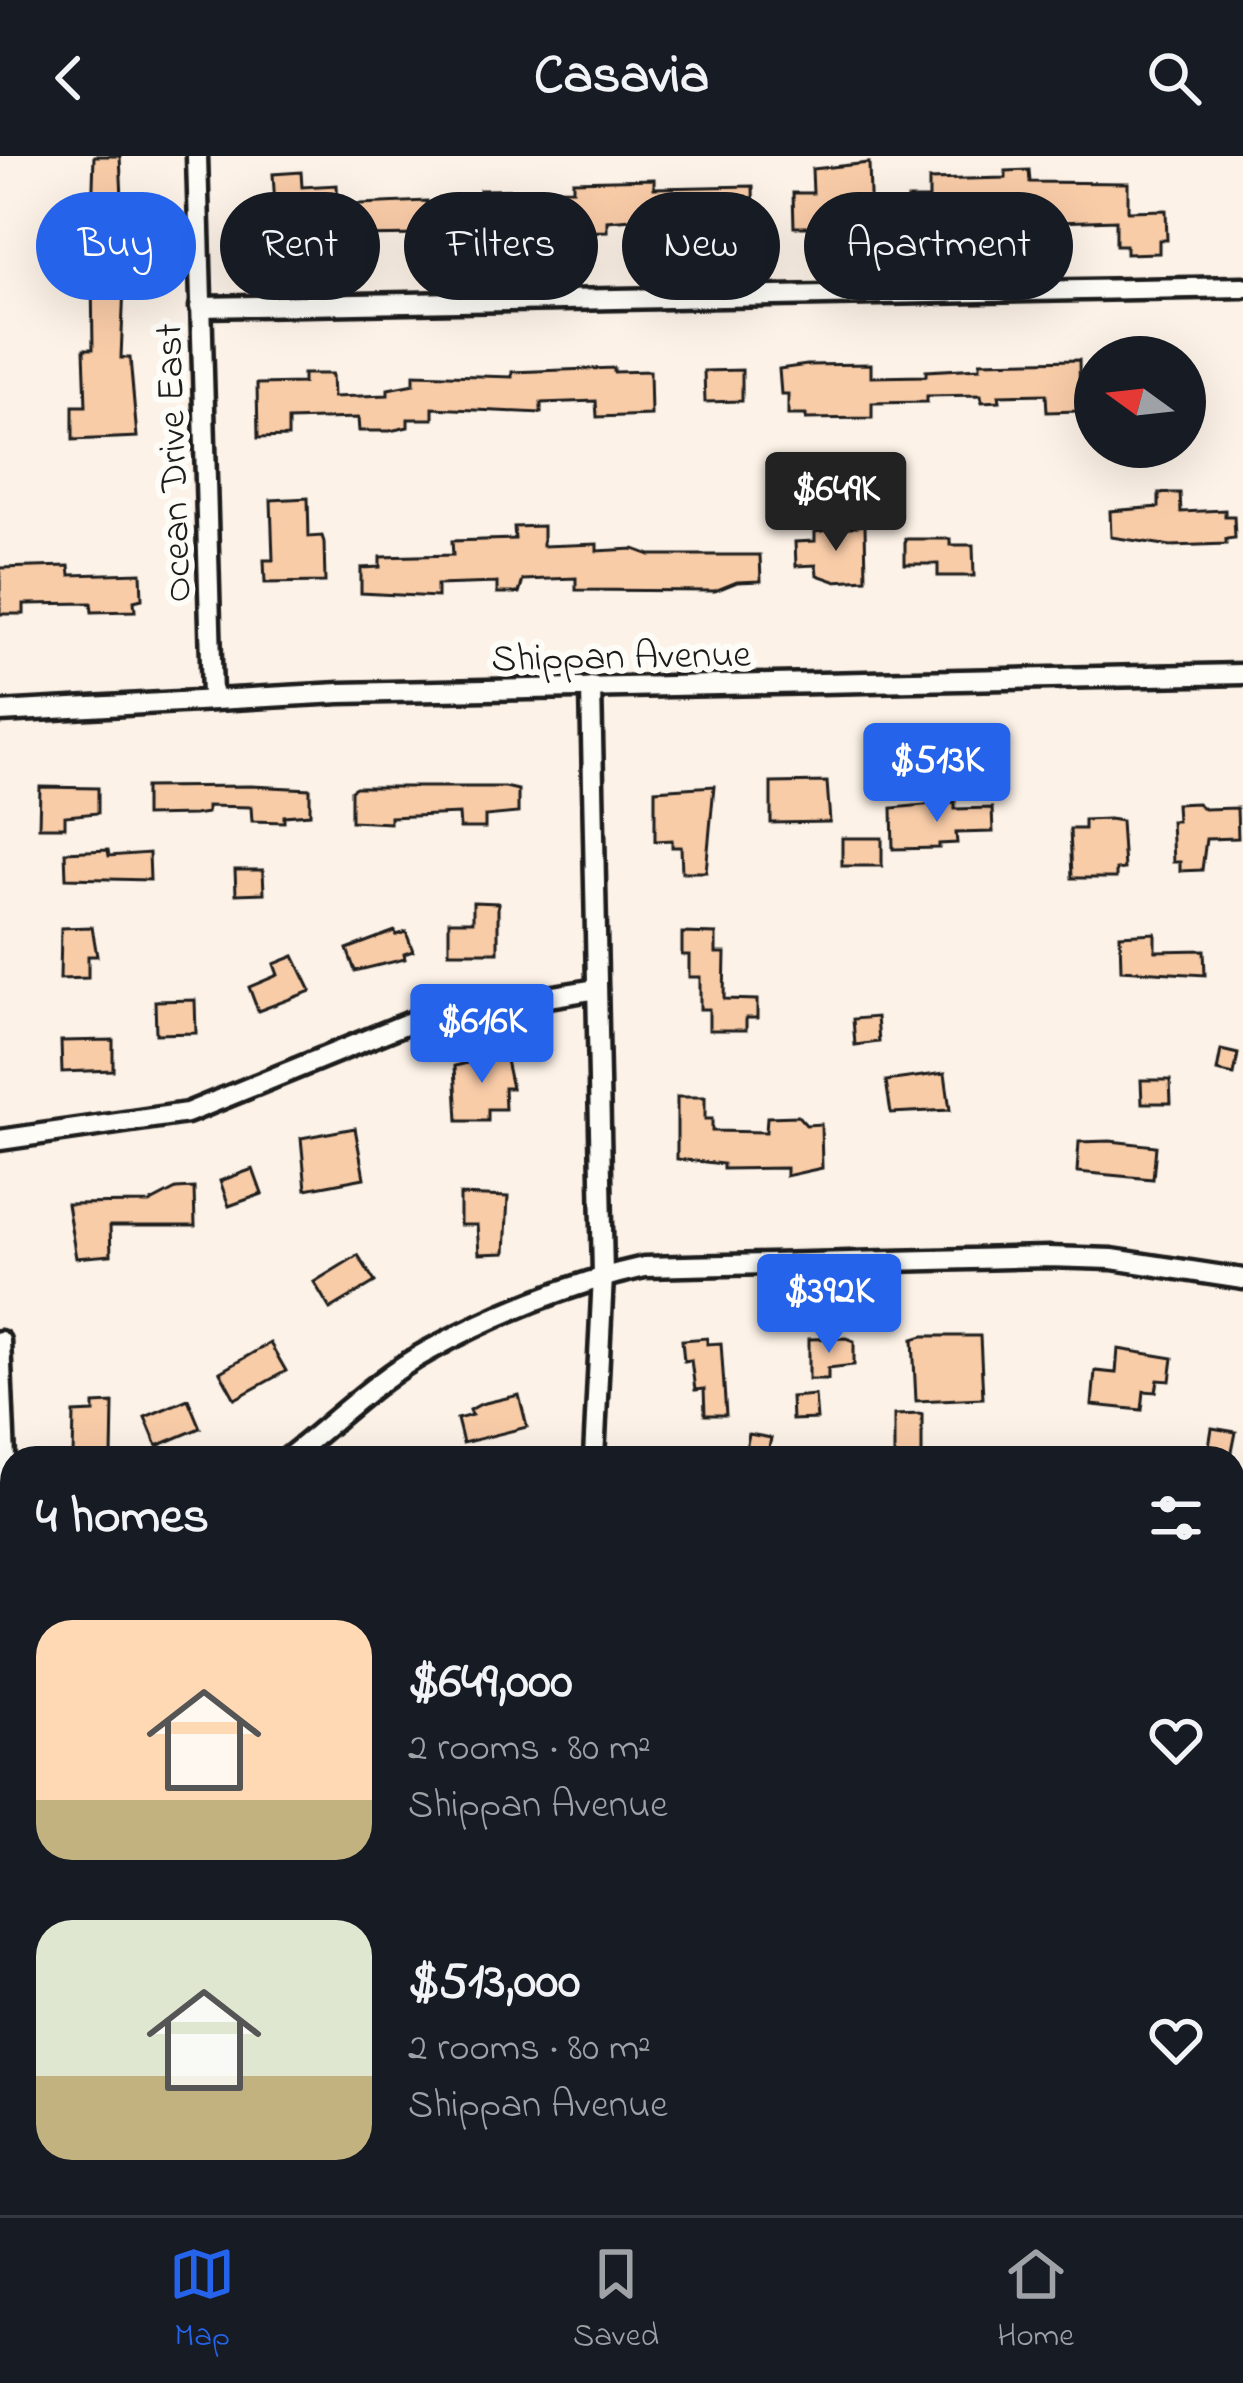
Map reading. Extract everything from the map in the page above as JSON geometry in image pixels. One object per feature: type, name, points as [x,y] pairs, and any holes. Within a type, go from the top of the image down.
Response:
[{"type":"street","name":"Ocean Drive East","points":[[196,156],[212,697]]},
{"type":"street","points":[[200,307],[1243,286]]},
{"type":"street","name":"Shippan Avenue","points":[[0,712],[212,697],[1243,674]]},
{"type":"street","points":[[591,687],[603,1276],[595,1446]]},
{"type":"street","points":[[0,1140],[187,1113],[420,1018],[597,988]]},
{"type":"street","points":[[303,1446],[424,1352],[603,1276],[644,1267],[861,1265],[989,1256],[1112,1259],[1243,1279]]},
{"type":"street","points":[[0,1341],[3,1446]]},
{"type":"building","points":[[94,156],[120,156],[122,192],[93,192]]},
{"type":"building","points":[[869,163],[870,192],[813,192],[812,169]]},
{"type":"building","points":[[1029,170],[1030,182],[1128,183],[1128,211],[1166,210],[1167,240],[1159,240],[1159,253],[1126,254],[1126,245],[1116,245],[1116,220],[1073,221],[1073,192],[929,192],[929,180],[1006,178],[1006,171]]},
{"type":"building","points":[[301,172],[302,187],[337,185],[337,192],[274,192],[273,174]]},
{"type":"building","points":[[654,179],[654,188],[753,186],[753,192],[622,192],[622,220],[607,221],[607,231],[598,231],[598,192],[480,192],[573,189],[573,181]]},
{"type":"building","points":[[793,193],[804,193],[804,227],[794,227]]},
{"type":"building","points":[[404,202],[404,235],[380,236],[380,203]]},
{"type":"building","points":[[92,300],[123,300],[121,358],[130,358],[137,437],[73,440],[73,406],[86,406],[84,349],[93,349]]},
{"type":"building","points":[[1074,360],[1074,411],[1047,412],[1046,394],[999,395],[1000,401],[982,402],[981,395],[927,396],[927,402],[872,403],[872,418],[806,419],[806,415],[788,415],[788,394],[781,394],[779,369],[871,364],[871,377],[926,376],[926,371],[980,368],[980,362]]},
{"type":"building","points":[[614,368],[614,372],[650,371],[651,415],[597,417],[596,401],[541,403],[541,413],[433,408],[433,419],[408,419],[408,427],[390,431],[359,431],[358,418],[288,420],[288,437],[258,438],[257,384],[303,383],[303,374],[332,374],[333,397],[388,395],[388,389],[414,384],[414,374],[512,377],[512,372]]},
{"type":"building","points":[[742,370],[742,401],[705,402],[704,371]]},
{"type":"building","points":[[1159,493],[1180,493],[1181,512],[1225,510],[1225,516],[1234,516],[1235,538],[1226,539],[1226,544],[1171,546],[1111,537],[1110,511],[1159,507]]},
{"type":"building","points":[[308,498],[309,537],[322,536],[324,542],[325,582],[265,583],[264,560],[273,560],[271,500]]},
{"type":"building","points":[[865,525],[866,579],[834,581],[817,575],[816,565],[796,566],[795,542],[815,541],[815,532]]},
{"type":"building","points":[[543,526],[543,546],[597,544],[597,551],[634,549],[650,555],[760,555],[761,581],[737,582],[715,591],[576,590],[576,578],[523,580],[519,593],[497,593],[497,583],[437,585],[437,597],[361,593],[361,568],[380,567],[380,557],[453,555],[452,541],[515,539],[514,527]]},
{"type":"building","points":[[905,539],[950,539],[950,545],[973,545],[974,576],[938,576],[938,564],[905,564]]},
{"type":"building","points":[[69,566],[70,575],[141,573],[142,599],[134,601],[135,611],[92,612],[91,603],[24,604],[24,614],[0,614],[0,568]]},
{"type":"building","points":[[827,782],[830,822],[771,823],[771,783]]},
{"type":"building","points":[[714,786],[706,872],[682,872],[681,847],[672,847],[672,840],[655,841],[655,790]]},
{"type":"building","points":[[40,787],[98,788],[98,813],[65,816],[65,827],[39,827]]},
{"type":"building","points":[[145,787],[310,789],[310,814],[284,816],[284,822],[252,821],[251,807],[207,806],[207,813],[145,816]]},
{"type":"building","points":[[505,787],[518,790],[518,813],[485,816],[485,828],[460,828],[459,814],[390,817],[390,823],[351,821],[351,790]]},
{"type":"building","points":[[955,802],[955,809],[992,808],[993,832],[956,833],[957,843],[939,844],[939,848],[893,849],[892,808]]},
{"type":"building","points":[[1197,803],[1204,809],[1237,808],[1238,838],[1206,839],[1202,870],[1180,871],[1180,862],[1173,862],[1171,821],[1177,821],[1176,804]]},
{"type":"building","points":[[1084,820],[1121,821],[1124,869],[1116,870],[1116,878],[1072,878],[1070,829],[1084,829]]},
{"type":"building","points":[[842,838],[882,838],[882,866],[842,866]]},
{"type":"building","points":[[108,850],[109,856],[149,853],[150,880],[66,878],[65,852]]},
{"type":"building","points":[[235,870],[263,870],[264,893],[236,894]]},
{"type":"building","points":[[473,902],[498,903],[498,952],[449,952],[449,921],[473,921]]},
{"type":"building","points":[[92,927],[97,956],[88,956],[88,978],[60,979],[61,928]]},
{"type":"building","points":[[395,931],[396,935],[406,932],[413,951],[404,954],[405,959],[355,971],[347,949]]},
{"type":"building","points":[[682,933],[716,934],[716,953],[725,953],[724,999],[757,1000],[757,1018],[746,1018],[746,1030],[709,1030],[709,1009],[700,1009],[700,977],[689,977],[689,955],[682,955]]},
{"type":"building","points":[[1155,933],[1155,951],[1204,950],[1205,975],[1121,970],[1120,935]]},
{"type":"building","points":[[294,956],[311,991],[258,1011],[249,987],[278,975],[274,964]]},
{"type":"building","points":[[195,1000],[196,1033],[156,1034],[155,1001]]},
{"type":"building","points":[[877,1017],[879,1042],[855,1045],[853,1019]]},
{"type":"building","points":[[113,1040],[113,1070],[62,1072],[61,1041]]},
{"type":"building","points":[[1221,1050],[1238,1054],[1234,1075],[1217,1071]]},
{"type":"building","points":[[476,1051],[504,1051],[512,1088],[504,1088],[505,1109],[488,1109],[488,1121],[458,1121],[455,1066],[476,1061]]},
{"type":"building","points":[[945,1073],[950,1110],[891,1113],[886,1081]]},
{"type":"building","points":[[1141,1080],[1170,1080],[1171,1103],[1142,1103]]},
{"type":"building","points":[[677,1097],[705,1097],[705,1119],[712,1119],[712,1131],[766,1132],[767,1117],[798,1116],[806,1125],[821,1124],[822,1168],[786,1176],[786,1168],[723,1169],[723,1164],[677,1159]]},
{"type":"building","points":[[355,1128],[364,1178],[306,1189],[301,1138]]},
{"type":"building","points":[[1079,1142],[1156,1146],[1153,1179],[1077,1172]]},
{"type":"building","points":[[253,1169],[262,1194],[229,1206],[220,1181]]},
{"type":"building","points":[[194,1188],[195,1226],[110,1226],[111,1255],[76,1258],[67,1204],[149,1203],[176,1189]]},
{"type":"building","points":[[460,1195],[508,1197],[505,1253],[479,1254],[477,1225],[460,1225]]},
{"type":"building","points":[[358,1255],[375,1282],[330,1309],[314,1282]]},
{"type":"building","points":[[980,1336],[983,1398],[916,1401],[913,1339]]},
{"type":"building","points":[[707,1338],[707,1344],[721,1343],[726,1415],[705,1415],[704,1389],[695,1390],[691,1360],[684,1361],[682,1340]]},
{"type":"building","points":[[809,1339],[854,1341],[854,1365],[828,1368],[828,1379],[809,1379]]},
{"type":"building","points":[[270,1343],[286,1371],[235,1399],[220,1372]]},
{"type":"building","points":[[1118,1349],[1173,1358],[1170,1381],[1158,1380],[1156,1392],[1144,1391],[1142,1410],[1092,1405],[1095,1371],[1116,1373]]},
{"type":"building","points":[[519,1395],[527,1427],[463,1443],[457,1419],[472,1415],[470,1410],[481,1404]]},
{"type":"building","points":[[815,1395],[817,1419],[792,1420],[791,1397]]},
{"type":"building","points":[[188,1399],[200,1428],[157,1446],[145,1417]]},
{"type":"building","points":[[113,1403],[112,1446],[73,1446],[74,1413],[94,1412],[94,1404]]},
{"type":"building","points":[[922,1414],[922,1446],[894,1446],[894,1415]]},
{"type":"building","points":[[1212,1428],[1236,1432],[1233,1446],[1209,1446]]},
{"type":"building","points":[[749,1434],[771,1438],[769,1446],[746,1446]]}]
